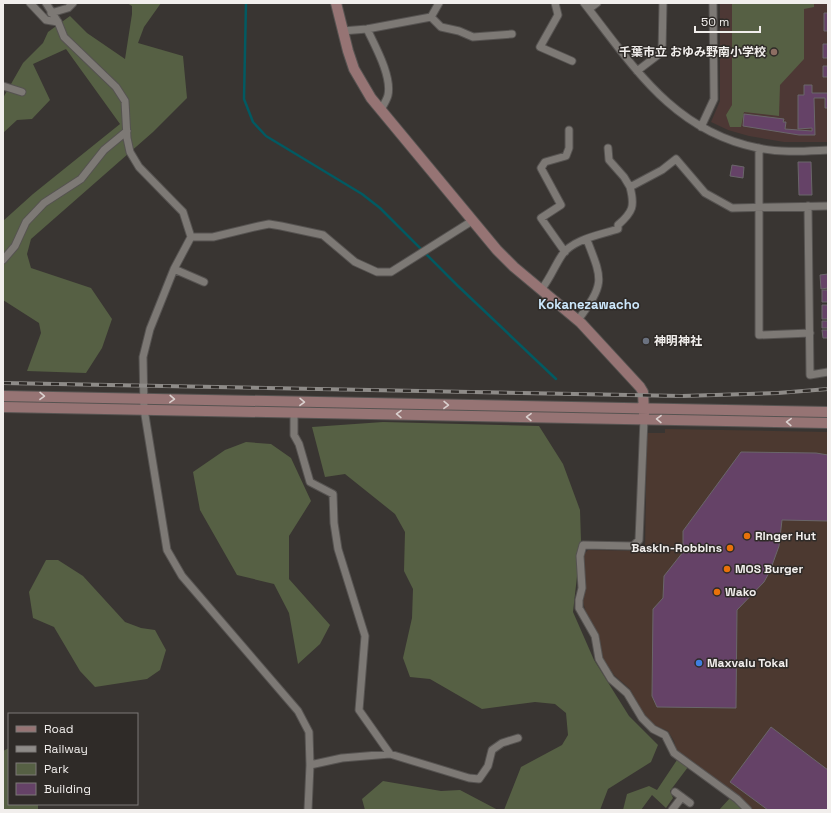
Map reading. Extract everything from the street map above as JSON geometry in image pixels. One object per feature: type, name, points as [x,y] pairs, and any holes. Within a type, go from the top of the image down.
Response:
[{"type":"street","points":[[30,3],[46,20],[58,22]]},
{"type":"street","points":[[46,3],[58,22],[64,37],[119,91],[125,101],[130,152],[138,167],[183,212],[191,237],[174,269],[145,343],[142,357],[144,409],[167,550],[182,576],[298,711],[308,732],[310,765],[308,810]]},
{"type":"street","points":[[51,13],[68,8],[73,3]]},
{"type":"street","points":[[336,3],[342,31],[354,69],[371,98],[472,221],[514,267],[578,320],[643,392],[644,419],[639,540],[633,546],[583,545],[580,556],[582,588],[579,608],[595,636],[599,659],[611,679],[627,693],[642,718],[653,729],[665,735],[674,753],[737,799],[748,810]]},
{"type":"street","points":[[431,17],[438,3]]},
{"type":"street","points":[[555,3],[558,15],[540,47],[572,61]]},
{"type":"street","points":[[584,3],[637,72],[670,106],[701,127],[725,138],[759,148],[782,151],[828,150]]},
{"type":"street","points":[[589,9],[597,3]]},
{"type":"street","points":[[637,72],[662,52],[663,3]]},
{"type":"street","points":[[701,127],[714,99],[713,3]]},
{"type":"street","points":[[342,31],[431,17]]},
{"type":"street","points":[[431,17],[441,26],[473,37],[512,34]]},
{"type":"street","points":[[367,28],[384,67],[387,82],[388,95],[381,110]]},
{"type":"street","points":[[3,86],[22,92]]},
{"type":"street","points":[[565,252],[541,218],[561,205],[541,168],[545,162],[566,156],[569,148],[569,130]]},
{"type":"street","points":[[3,260],[15,246],[26,222],[44,203],[81,179],[104,150],[127,131]]},
{"type":"street","points":[[541,290],[552,276],[565,252],[574,244],[618,229],[618,225],[629,216],[632,208],[633,197],[630,187],[624,177],[608,160],[608,148]]},
{"type":"street","points":[[759,148],[759,335],[810,333]]},
{"type":"street","points":[[630,187],[662,170],[676,160],[705,194],[732,208],[828,206]]},
{"type":"street","points":[[808,206],[810,375],[828,372]]},
{"type":"street","points":[[191,237],[213,237],[270,224],[324,235],[355,262],[377,272],[391,272],[472,221]]},
{"type":"street","points":[[578,320],[595,297],[600,274],[587,240]]},
{"type":"street","points":[[174,269],[204,282]]},
{"type":"street","points":[[3,396],[828,412]]},
{"type":"street","points":[[3,407],[828,423]]},
{"type":"street","points":[[294,412],[294,435],[299,444],[310,482],[333,494],[334,523],[338,549],[364,636],[359,710],[390,754]]},
{"type":"street","points":[[310,765],[342,758],[390,754],[469,778],[479,779],[488,766],[492,750],[502,743],[518,738]]},
{"type":"street","points":[[675,792],[690,803]]},
{"type":"street","points":[[672,810],[682,797]]},
{"type":"shaded area","name":"千葉市立 おゆみ野南小学校","points":[[720,3],[828,3],[828,142],[784,142],[749,136],[728,130],[711,122],[720,101]]},
{"type":"shaded area","points":[[665,429],[828,432],[828,810],[753,810],[730,789],[676,749],[674,741],[668,731],[654,725],[643,713],[630,689],[614,675],[603,658],[599,635],[586,612],[583,602],[585,592],[584,554],[588,550],[645,551],[647,433],[665,433]]},
{"type":"green space","points":[[127,3],[161,3],[144,27],[138,43],[183,56],[187,98],[153,132],[31,239],[27,254],[31,268],[91,288],[112,319],[102,348],[86,373],[27,371],[41,333],[39,323],[3,300],[3,221],[33,194],[120,124],[66,49],[33,64],[50,100],[32,119],[17,120],[3,133],[3,98],[23,63],[43,43],[48,32],[70,16],[87,33],[125,59],[132,14],[132,6]]},
{"type":"green space","points":[[732,3],[814,3],[814,7],[804,9],[804,59],[780,85],[779,116],[744,112],[741,127],[730,127],[726,115],[732,105]]},
{"type":"green space","points":[[383,422],[539,426],[563,464],[580,510],[581,541],[573,612],[594,660],[629,716],[658,745],[651,762],[608,789],[600,810],[504,810],[521,767],[562,745],[568,735],[566,713],[555,704],[535,702],[482,709],[430,679],[410,677],[403,658],[412,618],[413,589],[404,571],[405,532],[395,514],[345,474],[325,477],[312,427]]},
{"type":"green space","points":[[246,442],[271,444],[291,458],[311,501],[289,536],[289,579],[330,625],[320,644],[298,664],[289,613],[274,584],[237,575],[200,510],[193,472],[225,450]]},
{"type":"green space","points":[[46,560],[58,560],[83,576],[125,622],[141,628],[155,630],[166,650],[160,670],[147,679],[95,687],[80,671],[54,627],[33,618],[29,592]]},
{"type":"green space","points":[[8,748],[8,805],[38,805],[38,810],[3,810],[3,751]]},
{"type":"green space","points":[[677,760],[688,767],[670,791],[673,798],[666,808],[652,795],[641,810],[623,810],[627,794],[649,786],[657,790]]},
{"type":"green space","points":[[383,781],[441,791],[460,790],[498,810],[365,810],[362,799]]},
{"type":"green space","points":[[730,798],[743,810],[719,810]]},
{"type":"building","points":[[824,13],[828,13],[828,31],[824,31]]},
{"type":"building","points":[[823,44],[828,44],[828,58],[823,58]]},
{"type":"building","points":[[823,66],[828,66],[828,77],[823,77]]},
{"type":"building","points":[[804,85],[812,85],[812,93],[828,93],[828,108],[825,108],[825,98],[814,98],[815,135],[799,135],[743,126],[744,114],[784,119],[783,122],[786,122],[785,129],[812,131],[812,128],[798,129],[798,95],[804,95]]},
{"type":"building","points":[[798,162],[811,162],[812,195],[799,195]]},
{"type":"building","points":[[732,165],[744,167],[743,178],[730,176]]},
{"type":"building","points":[[828,274],[828,288],[821,289],[820,275]]},
{"type":"building","points":[[822,290],[828,290],[828,302],[822,302]]},
{"type":"building","points":[[822,305],[828,305],[828,319],[822,319]]},
{"type":"building","points":[[822,321],[828,321],[828,328],[822,328]]},
{"type":"building","points":[[822,330],[828,330],[828,338],[823,338]]},
{"type":"building","points":[[741,452],[816,453],[828,455],[828,521],[782,520],[779,546],[770,571],[764,582],[737,610],[736,708],[657,707],[652,696],[653,609],[663,598],[664,576],[683,552],[683,531]]},
{"type":"building","points":[[771,727],[828,770],[828,810],[768,810],[730,782]]},
{"type":"waterway","points":[[246,3],[244,99],[253,122],[266,136],[362,194],[380,208],[458,286],[556,379]]},
{"type":"railway","points":[[3,383],[682,396],[778,393],[828,389]]},
{"type":"place","name":"千葉市立 おゆみ野南小学校","points":[[774,52]]},
{"type":"place","name":"神明神社","points":[[646,341]]},
{"type":"place","name":"Ringer Hut","points":[[747,536]]},
{"type":"place","name":"Baskin-Robbins","points":[[730,548]]},
{"type":"place","name":"MOS Burger","points":[[727,569]]},
{"type":"place","name":"Wako","points":[[717,592]]},
{"type":"place","name":"Maxvalu Tokai","points":[[699,663]]},
{"type":"district","name":"Kokanezawacho","points":[[589,304]]}]
